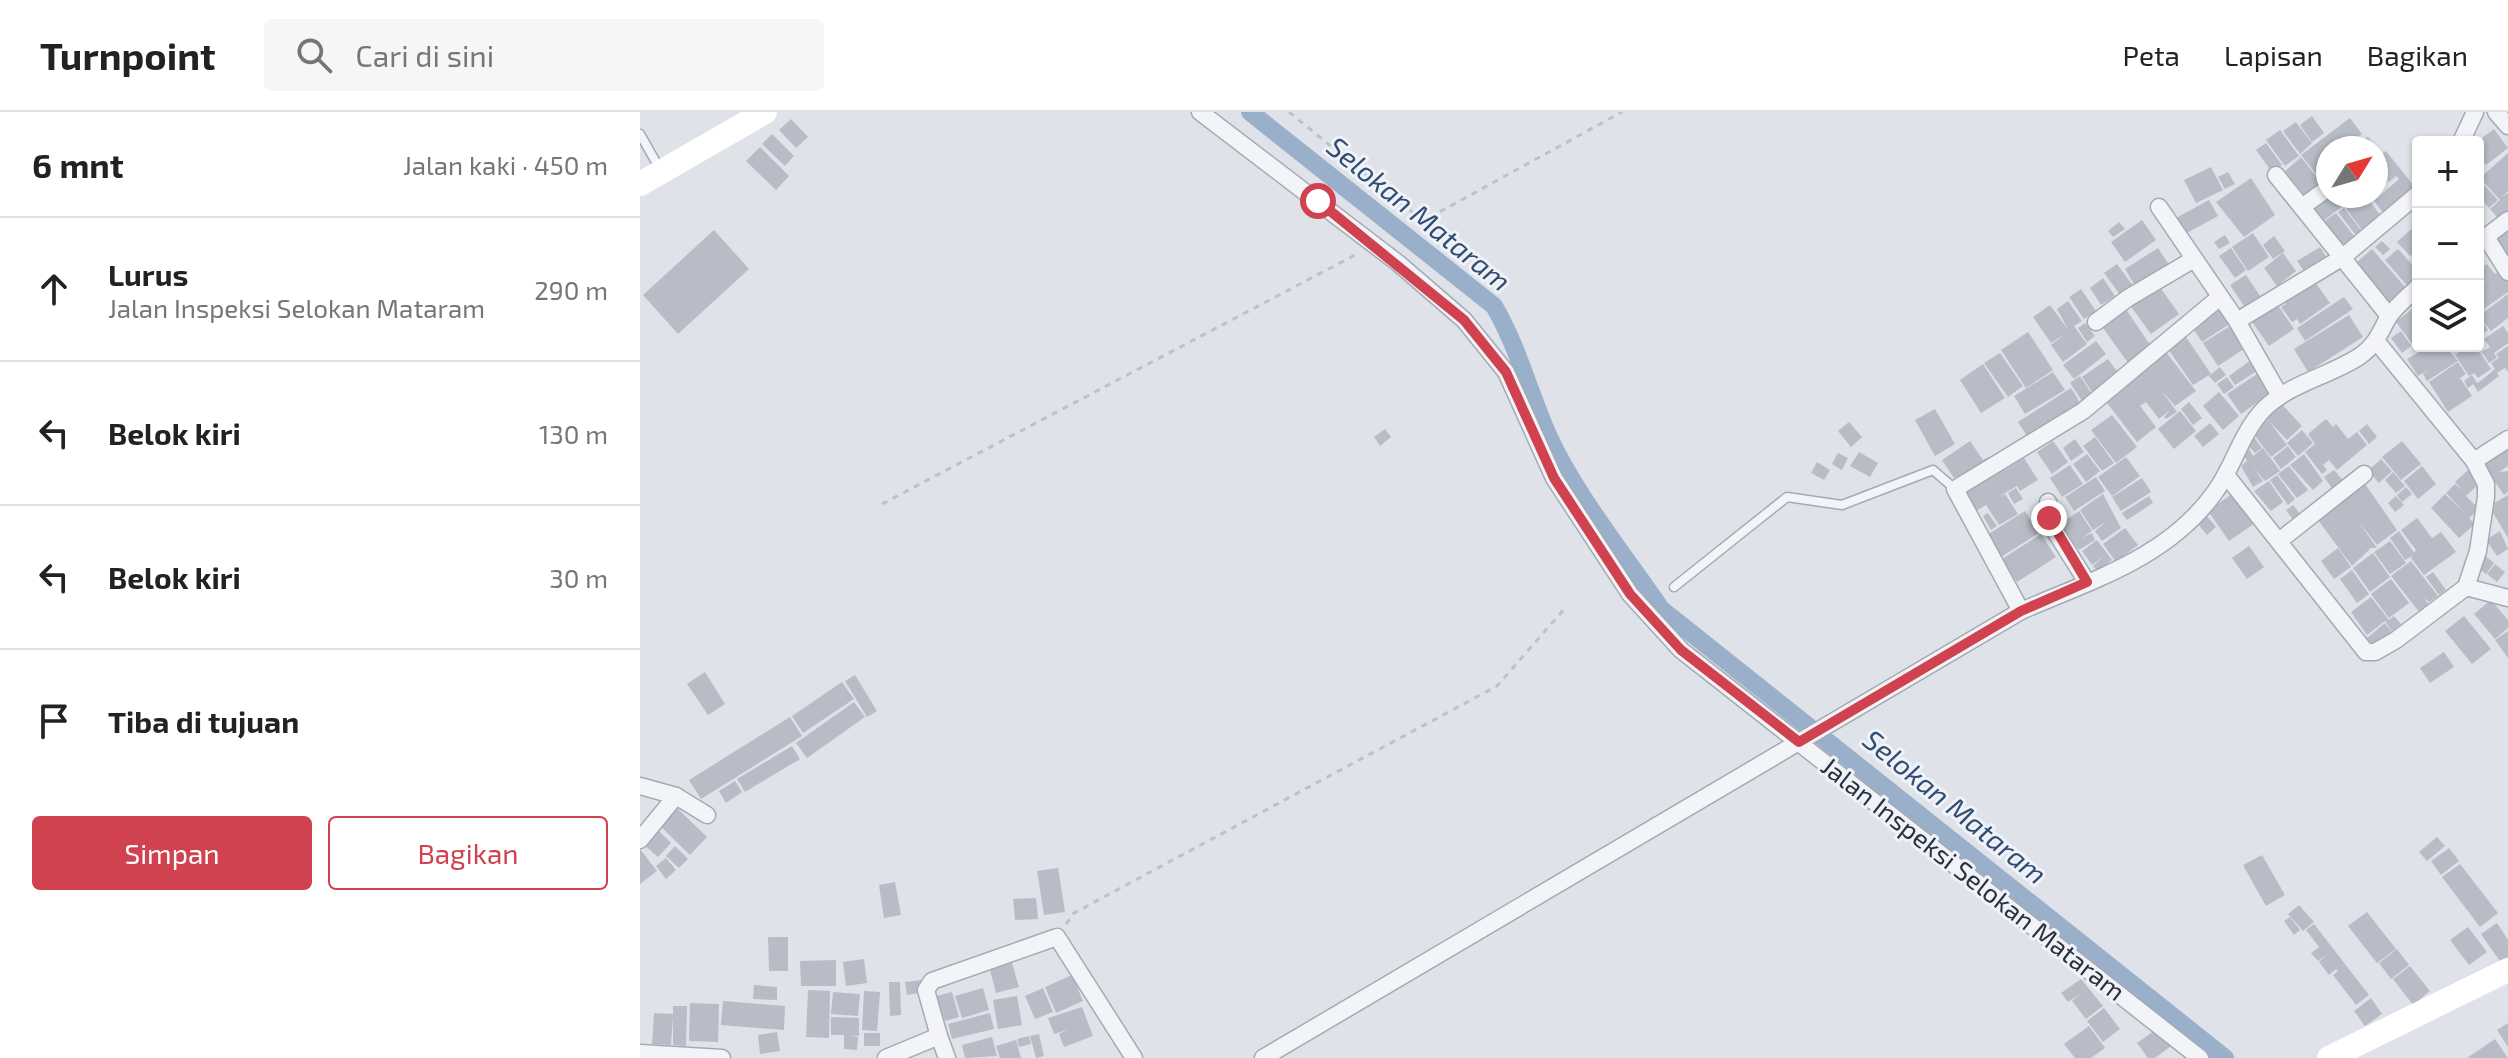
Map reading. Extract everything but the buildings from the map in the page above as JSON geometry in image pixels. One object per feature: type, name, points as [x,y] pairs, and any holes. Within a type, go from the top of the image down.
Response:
[{"type":"main road","points":[[651,178],[765,112]]},
{"type":"main road","points":[[2329,1058],[2507,972]]},
{"type":"street","name":"Jalan Inspeksi Selokan Mataram","points":[[1200,112],[1374,245],[1464,320],[1506,372],[1554,478],[1613,568],[1659,628],[1714,677],[1805,738],[2200,1058]]},
{"type":"street","points":[[2464,136],[2475,112]]},
{"type":"street","points":[[2496,112],[2508,126]]},
{"type":"street","points":[[2276,175],[2389,316]]},
{"type":"street","points":[[2302,207],[2316,197]]},
{"type":"street","points":[[2237,321],[2343,257],[2412,199]]},
{"type":"street","points":[[2159,207],[2237,321],[2280,396]]},
{"type":"street","points":[[2484,238],[2508,220]]},
{"type":"street","points":[[2484,242],[2508,272]]},
{"type":"street","points":[[2096,322],[2128,298],[2194,259]]},
{"type":"street","points":[[1263,1058],[2021,611],[2132,564],[2171,541],[2198,514],[2226,475],[2253,423],[2280,396],[2345,365],[2377,342],[2389,316],[2412,293]]},
{"type":"street","points":[[2021,611],[1955,489],[2083,411],[2220,297]]},
{"type":"street","points":[[2226,475],[2366,652],[2375,652],[2396,640],[2466,587],[2478,551],[2486,484],[2474,461],[2377,342]]},
{"type":"street","points":[[2474,461],[2508,439]]},
{"type":"street","points":[[2279,541],[2364,474]]},
{"type":"street","points":[[2048,502],[2053,528],[2087,582]]},
{"type":"street","points":[[2466,587],[2508,598]]},
{"type":"street","points":[[640,786],[676,796],[707,815]]},
{"type":"street","points":[[640,840],[676,796]]},
{"type":"street","points":[[947,1058],[926,990],[932,981],[1057,937],[1134,1058]]},
{"type":"street","points":[[886,1058],[939,1036]]},
{"type":"street","points":[[640,1053],[722,1058]]},
{"type":"lane","points":[[640,134],[651,178]]},
{"type":"lane","points":[[1674,587],[1787,497],[1801,496],[1827,505],[1842,505],[1933,470],[1955,489]]},
{"type":"path","points":[[1289,112],[1423,221],[1622,112]]},
{"type":"path","points":[[882,504],[1374,245]]},
{"type":"path","points":[[1057,937],[1074,913],[1497,686],[1566,607]]},
{"type":"waterway","name":"Selokan Mataram","points":[[1250,112],[1494,306],[1510,337],[1559,457],[1586,502],[1661,609],[2225,1058]]},
{"type":"route","points":[[1318,201],[1398,263],[1464,320],[1506,372],[1554,478],[1630,594],[1681,650],[1799,742],[2021,611],[2087,582],[2049,518]]}]
